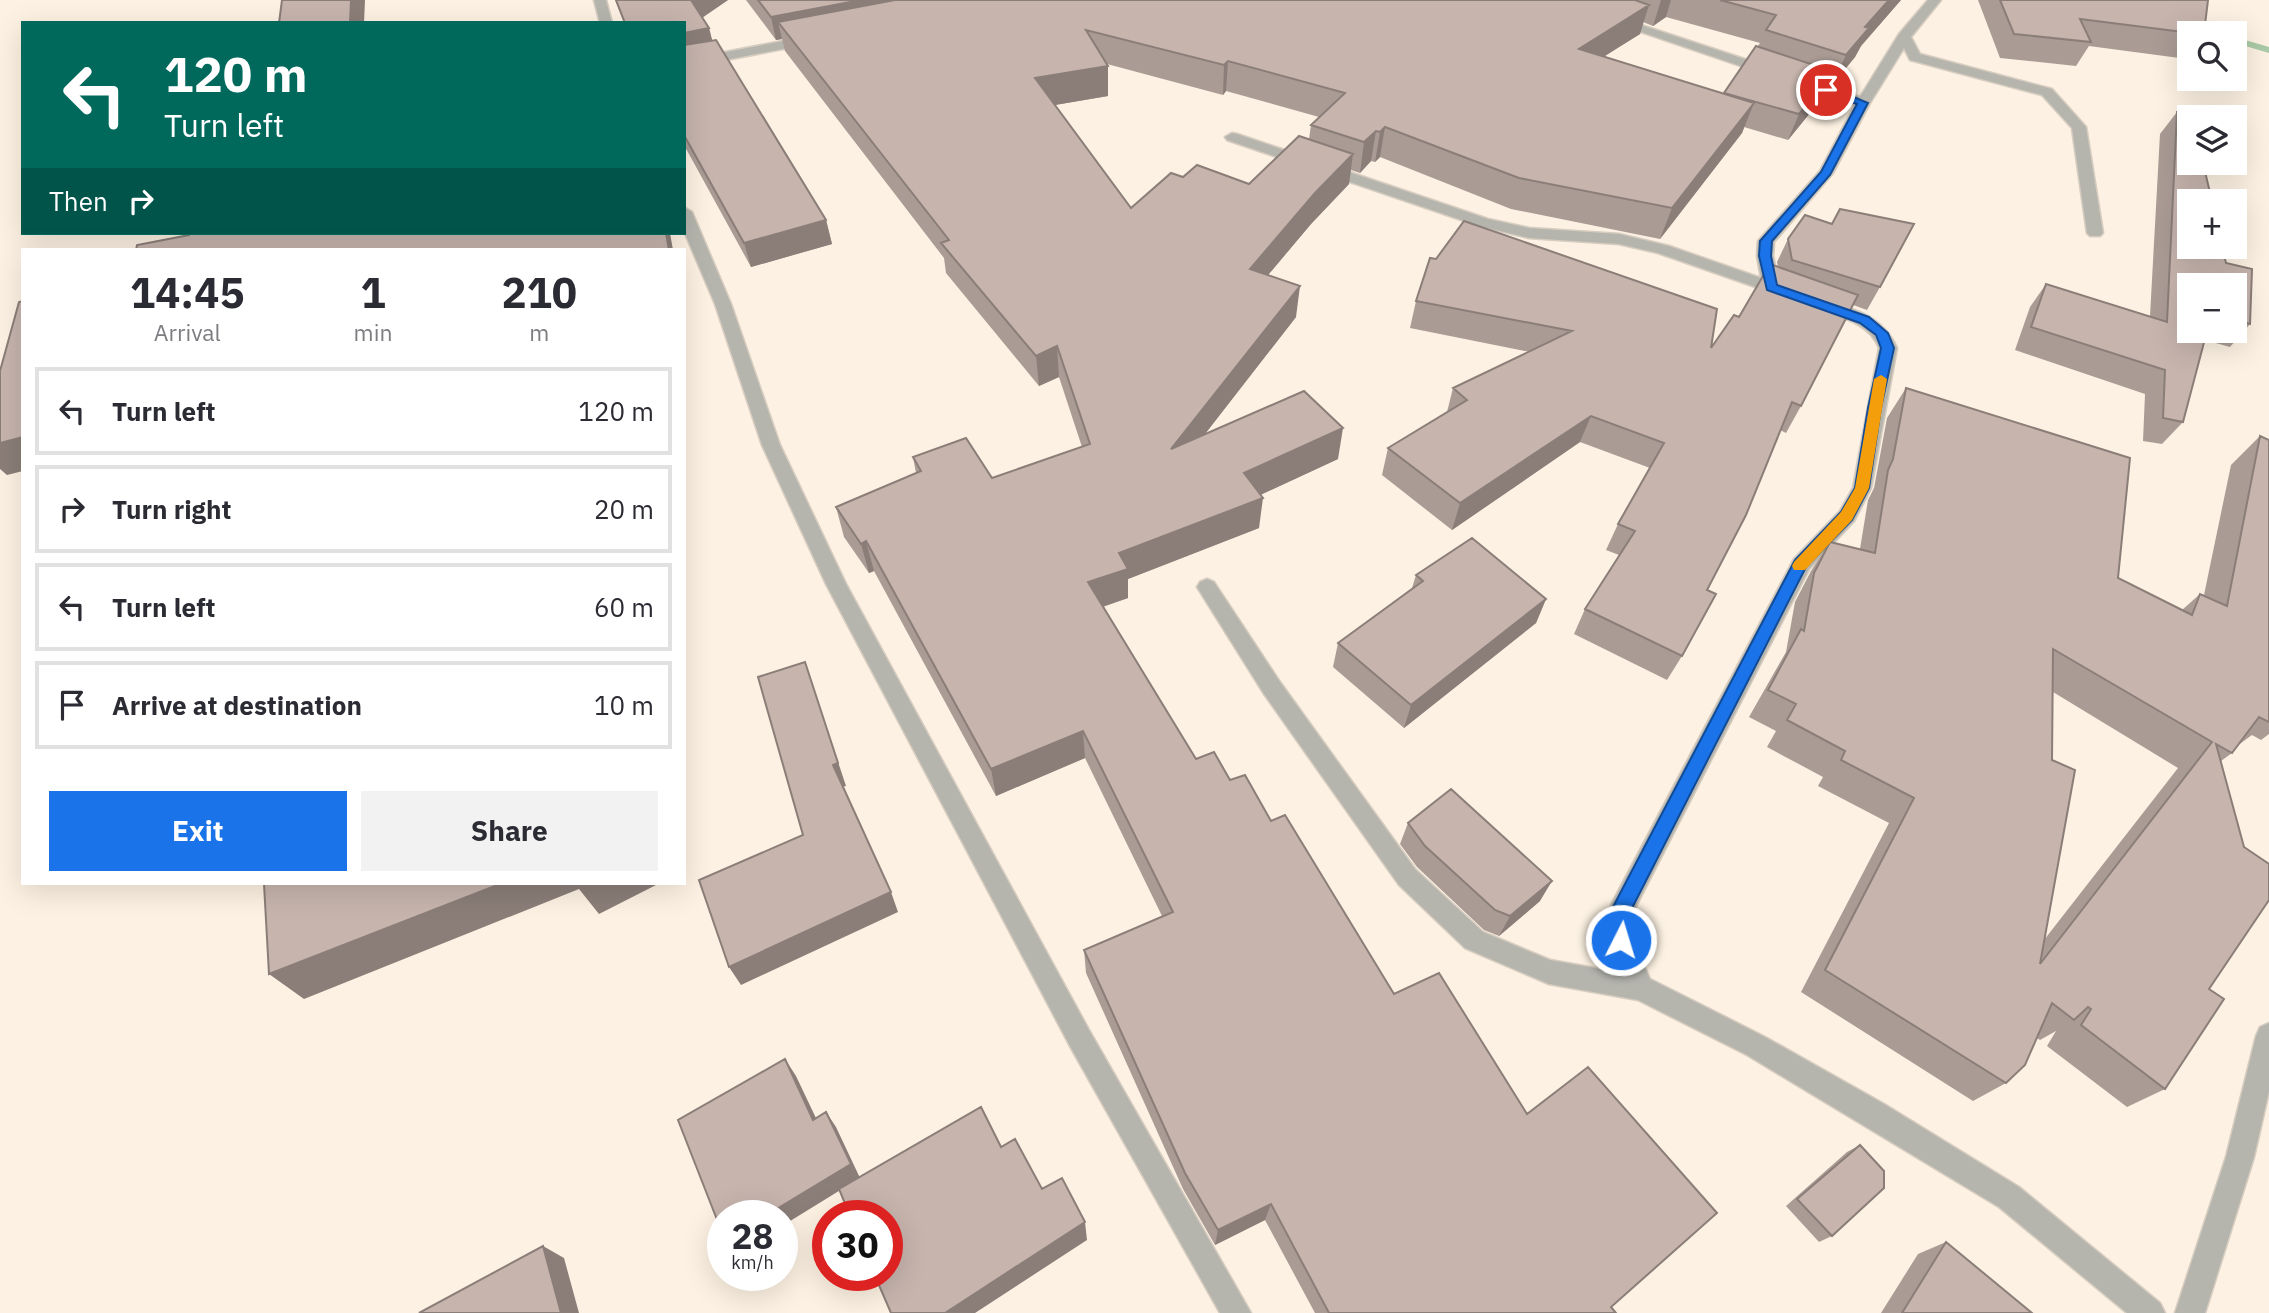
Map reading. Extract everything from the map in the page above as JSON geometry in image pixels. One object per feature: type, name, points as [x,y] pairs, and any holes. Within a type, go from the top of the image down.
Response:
[{"type":"street","points":[[600,0],[605,21]]},
{"type":"street","points":[[1771,287],[1765,256],[1766,241],[1826,173],[1863,103],[1904,37],[1935,0]]},
{"type":"street","points":[[1605,17],[1679,44],[1808,83],[1863,103]]},
{"type":"street","points":[[686,64],[824,37]]},
{"type":"street","points":[[1904,37],[1915,57],[2047,92],[2079,127],[2095,233]]},
{"type":"street","points":[[1232,137],[1484,223],[1529,233],[1619,239],[1662,249],[1864,320],[1882,333],[1888,348],[1862,488],[1846,516],[1801,564],[1620,911],[1621,940],[1641,988]]},
{"type":"street","points":[[686,217],[723,304],[771,445],[836,584],[1080,1039],[1236,1313]]},
{"type":"street","points":[[1207,587],[1272,688],[1407,877],[1474,940],[1549,972],[1641,988],[1756,1046],[2009,1197],[2150,1313]]},
{"type":"street","points":[[2190,1313],[2240,1157],[2269,1036]]},
{"type":"building","points":[[282,0],[351,0],[350,21],[279,21]]},
{"type":"building","points":[[616,0],[691,0],[709,28],[686,33],[686,21],[624,21]]},
{"type":"building","points":[[758,0],[861,0],[771,17]]},
{"type":"building","points":[[895,0],[1635,0],[1649,5],[1579,49],[1754,103],[1672,208],[1519,178],[1385,127],[1364,142],[1311,125],[1345,93],[1228,61],[1224,65],[1086,30],[1108,66],[1035,78],[1131,208],[1171,173],[1183,177],[1197,165],[1249,184],[1299,136],[1353,154],[1315,193],[1250,269],[1300,286],[1171,449],[1304,391],[1343,428],[1244,473],[1263,498],[1119,553],[1128,569],[1088,582],[1196,759],[1214,752],[1230,780],[1245,775],[1271,821],[1285,815],[1394,994],[1439,973],[1527,1114],[1588,1067],[1717,1213],[1611,1307],[1616,1313],[1329,1313],[1271,1204],[1218,1230],[1185,1173],[1084,950],[1173,912],[1083,731],[991,769],[866,541],[861,544],[836,507],[921,471],[913,457],[966,438],[992,478],[1090,444],[1057,346],[1036,356],[941,243],[949,240],[778,22]]},
{"type":"building","points":[[1720,0],[1889,0],[1865,27],[1869,28],[1846,55],[1766,30],[1776,15]]},
{"type":"building","points":[[2000,0],[2208,0],[2205,21],[2177,21],[2177,31],[2080,19],[2091,42],[2014,34]]},
{"type":"building","points":[[716,40],[826,220],[744,243],[686,139],[686,45]]},
{"type":"building","points":[[1756,46],[1835,72],[1799,114],[1724,93]]},
{"type":"building","points":[[2177,112],[2177,175],[2206,175],[2209,189],[2177,189],[2177,259],[2225,259],[2226,263],[2252,269],[2250,324],[2247,323],[2247,273],[2177,273],[2177,343],[2204,343],[2183,422],[2163,418],[2165,370],[2031,327],[2046,284],[2167,322]]},
{"type":"building","points":[[1840,209],[1914,224],[1880,287],[1792,260],[1788,239],[1805,215],[1832,224]]},
{"type":"building","points":[[1464,221],[1717,309],[1711,348],[1734,315],[1739,317],[1770,264],[1858,295],[1801,406],[1792,402],[1746,515],[1707,590],[1716,594],[1682,656],[1585,609],[1635,531],[1618,524],[1664,443],[1591,416],[1460,503],[1388,448],[1467,400],[1453,388],[1572,331],[1416,301],[1430,258],[1436,259]]},
{"type":"building","points":[[189,235],[666,235],[669,248],[136,248],[137,245]]},
{"type":"building","points":[[19,302],[21,438],[0,443],[0,371]]},
{"type":"building","points":[[1906,388],[2130,458],[2118,578],[2192,615],[2200,594],[2227,606],[2260,436],[2269,440],[2269,722],[2259,717],[2232,753],[2216,744],[2244,847],[2269,864],[2269,900],[2209,989],[2224,999],[2165,1089],[2081,1025],[2091,1009],[2088,1007],[2074,1020],[2052,1003],[2025,1065],[2006,1083],[1825,970],[1914,798],[1841,760],[1845,751],[1787,720],[1796,704],[1768,690],[1801,629],[1804,631],[1814,573],[1830,542],[1875,553],[1888,470],[1893,459]],"holes":[[[2053,649],[2212,742],[2040,964],[2075,770],[2052,760]]]},
{"type":"building","points":[[1472,538],[1546,599],[1411,705],[1338,643],[1423,581],[1416,575]]},
{"type":"building","points":[[805,662],[838,763],[833,765],[891,892],[729,967],[699,880],[803,835],[758,677]]},
{"type":"building","points":[[1451,789],[1552,881],[1510,916],[1495,910],[1425,846],[1408,823]]},
{"type":"building","points":[[264,885],[497,885],[269,974]]},
{"type":"building","points":[[785,1059],[813,1120],[826,1112],[851,1164],[791,1200],[709,1200],[678,1120]]},
{"type":"building","points":[[981,1107],[1001,1147],[1015,1139],[1042,1189],[1062,1178],[1085,1222],[945,1313],[891,1313],[881,1291],[903,1291],[903,1200],[843,1200],[839,1189]]},
{"type":"building","points":[[1860,1145],[1884,1171],[1884,1188],[1832,1236],[1797,1199]]},
{"type":"building","points":[[1946,1242],[2032,1313],[1902,1313]]},
{"type":"building","points":[[543,1246],[561,1313],[419,1313]]},
{"type":"waterway","points":[[2247,44],[2269,50]]},
{"type":"slow traffic","points":[[1800,566],[1846,516],[1862,488],[1881,379]]},
{"type":"route","points":[[1621,940],[1620,911],[1801,564],[1846,516],[1862,488],[1888,348],[1882,333],[1864,320],[1771,287],[1765,256],[1766,241],[1826,173],[1863,103],[1826,90]]}]
